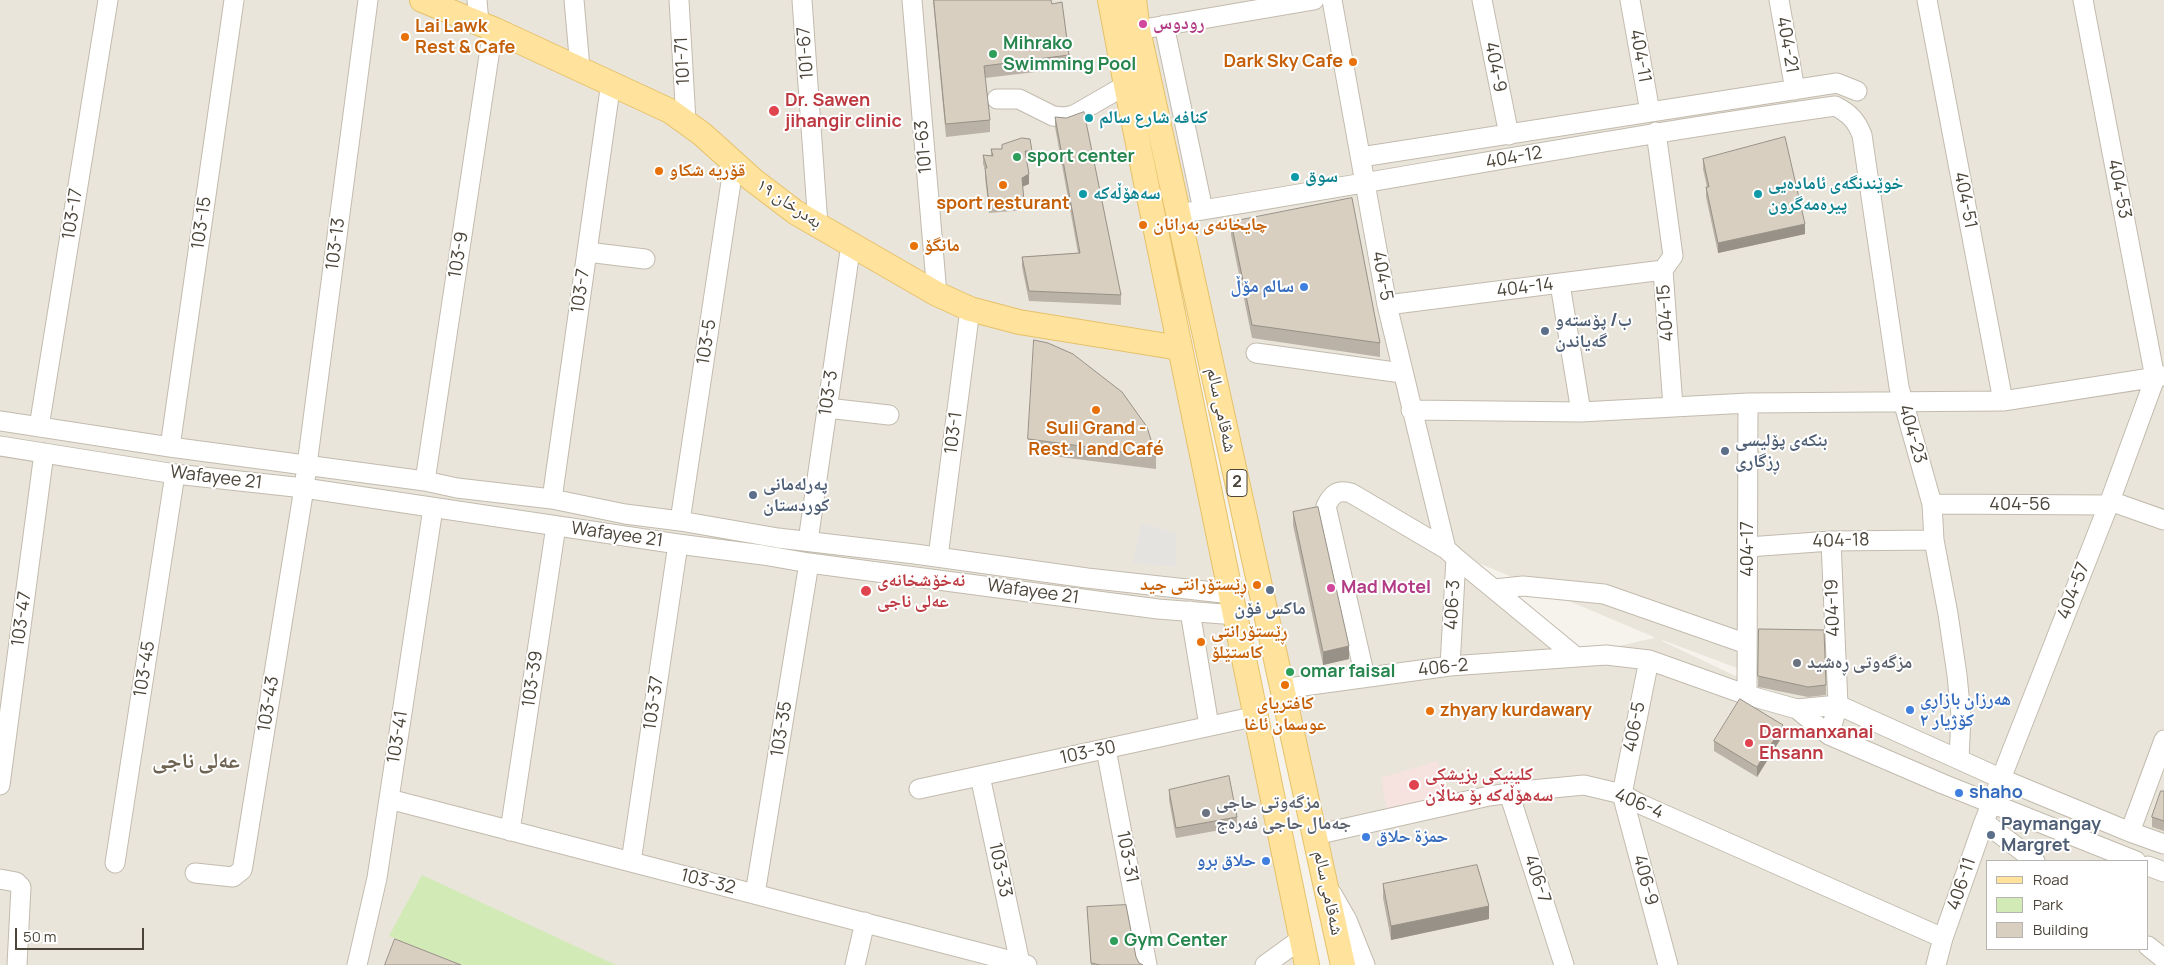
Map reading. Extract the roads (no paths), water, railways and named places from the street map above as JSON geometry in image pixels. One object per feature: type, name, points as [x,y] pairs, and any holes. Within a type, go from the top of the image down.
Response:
[{"type":"main road","name":"بەدرخان ١٩","points":[[422,0],[483,17],[580,68],[654,102],[686,122],[774,197],[818,225],[937,294],[970,309],[994,316],[1045,327],[1180,348]]},
{"type":"main road","name":"شەقامی سالم","points":[[1110,0],[1126,86],[1307,965]]},
{"type":"main road","name":"شەقامی سالم","points":[[1134,0],[1138,30],[1343,965]]},
{"type":"main road","points":[[1290,885],[1298,890],[1307,891],[1326,883]]},
{"type":"main road","points":[[1301,938],[1321,927],[1328,926],[1335,929]]},
{"type":"street","name":"103-17","points":[[39,427],[108,0]]},
{"type":"street","name":"103-15","points":[[170,446],[234,0]]},
{"type":"street","name":"103-13","points":[[304,488],[368,0]]},
{"type":"street","points":[[574,0],[580,68]]},
{"type":"street","name":"101-71","points":[[679,0],[686,122]]},
{"type":"street","name":"101-67","points":[[802,0],[818,225]]},
{"type":"street","name":"101-63","points":[[912,0],[937,294]]},
{"type":"street","points":[[1138,30],[1251,5],[1314,0]]},
{"type":"street","name":"404-5","points":[[1332,0],[1386,305],[1411,410],[1451,553]]},
{"type":"street","name":"404-9","points":[[1482,0],[1508,135]]},
{"type":"street","name":"404-11","points":[[1630,0],[1650,112]]},
{"type":"street","name":"404-21","points":[[1780,0],[1795,90]]},
{"type":"street","name":"404-51","points":[[1927,0],[2003,401]]},
{"type":"street","name":"404-53","points":[[2083,0],[2160,377]]},
{"type":"street","name":"103-9","points":[[425,481],[483,17]]},
{"type":"street","points":[[1164,25],[1203,210]]},
{"type":"street","name":"103-7","points":[[552,499],[611,82]]},
{"type":"street","points":[[1361,157],[1837,83],[1857,91]]},
{"type":"street","points":[[997,98],[1019,99],[1053,116],[1064,117],[1074,115],[1126,86]]},
{"type":"street","name":"404-12","points":[[1178,214],[1365,184],[1656,132],[1835,106],[1848,113]]},
{"type":"street","name":"404-23","points":[[1848,113],[1858,124],[1862,135],[1902,401],[1932,504],[1934,540],[1957,674],[1961,716],[1959,759]]},
{"type":"street","name":"404-15","points":[[1656,132],[1673,256],[1663,270],[1673,407]]},
{"type":"street","name":"103-5","points":[[680,521],[734,162]]},
{"type":"street","name":"103-3","points":[[808,542],[851,244]]},
{"type":"street","points":[[587,252],[645,260]]},
{"type":"street","name":"404-14","points":[[1386,305],[1663,270]]},
{"type":"street","points":[[1560,284],[1581,412]]},
{"type":"street","name":"103-1","points":[[938,557],[970,309]]},
{"type":"street","points":[[1256,353],[1402,373]]},
{"type":"street","points":[[1411,410],[1581,412],[1748,403],[2003,401],[2160,377]]},
{"type":"street","name":"404-57","points":[[1992,804],[2108,503],[2160,377]]},
{"type":"street","name":"404-17","points":[[1747,695],[1748,403]]},
{"type":"street","points":[[827,408],[889,415]]},
{"type":"street","name":"Wafayee 21","points":[[0,421],[425,481],[456,488],[552,499],[625,514],[808,542],[938,557],[1088,578],[1234,604]]},
{"type":"street","name":"Wafayee 21","points":[[0,446],[176,474],[304,488],[678,544],[763,554],[809,564],[1190,612],[1234,604]]},
{"type":"street","name":"103-47","points":[[0,785],[44,453]]},
{"type":"street","name":"103-45","points":[[115,863],[176,474]]},
{"type":"street","name":"103-43","points":[[195,873],[233,877],[242,870],[304,488]]},
{"type":"street","points":[[1365,677],[1326,506],[1335,493],[1343,490],[1451,553],[1575,656]]},
{"type":"street","name":"404-56","points":[[1932,504],[2108,503],[2164,520]]},
{"type":"street","name":"103-41","points":[[357,965],[377,878],[433,508]]},
{"type":"street","name":"103-39","points":[[510,831],[556,526]]},
{"type":"street","name":"404-18","points":[[1748,547],[1831,541],[1934,540]]},
{"type":"street","name":"404-19","points":[[1829,735],[1838,705],[1831,541]]},
{"type":"street","name":"103-37","points":[[631,862],[678,544]]},
{"type":"street","name":"406-3","points":[[1450,666],[1451,553]]},
{"type":"street","name":"103-35","points":[[755,894],[809,564]]},
{"type":"street","points":[[1494,589],[1524,586],[1604,594],[1747,644]]},
{"type":"street","points":[[1190,612],[1209,726]]},
{"type":"street","name":"406-2","points":[[1281,689],[1450,666],[1606,655],[1649,660],[1747,695],[1796,709]]},
{"type":"street","name":"406-5","points":[[1622,794],[1649,660]]},
{"type":"street","points":[[1796,709],[1838,705],[2002,779],[2130,832],[2164,844]]},
{"type":"street","points":[[1796,709],[1829,735],[1992,804],[2133,860]]},
{"type":"street","name":"103-30","points":[[919,789],[1256,716]]},
{"type":"street","points":[[2130,832],[2164,740]]},
{"type":"street","name":"103-31","points":[[1106,749],[1147,965]]},
{"type":"street","name":"103-33","points":[[980,776],[1023,964]]},
{"type":"street","name":"406-4","points":[[1315,835],[1509,793],[1584,785],[1622,794],[1638,803],[1943,938]]},
{"type":"street","name":"406-7","points":[[1509,793],[1564,965]]},
{"type":"street","name":"406-9","points":[[1622,794],[1668,965]]},
{"type":"street","name":"103-32","points":[[389,799],[865,922],[962,957],[1023,964]]},
{"type":"street","name":"406-11","points":[[1937,964],[1943,938],[1992,804]]},
{"type":"street","points":[[1984,822],[2034,860]]},
{"type":"street","points":[[2149,866],[2164,872]]},
{"type":"street","points":[[0,879],[16,882],[21,887],[17,965]]},
{"type":"street","points":[[1326,883],[1347,920],[1365,965]]},
{"type":"street","points":[[855,965],[865,922]]},
{"type":"street","points":[[1274,962],[1301,938]]},
{"type":"street","points":[[2149,947],[2164,958]]},
{"type":"place","name":"رودوس","points":[[1143,24]]},
{"type":"place","name":"Lai Lawk Rest & Cafe","points":[[405,37]]},
{"type":"place","name":"Mihrako Swimming Pool","points":[[993,54]]},
{"type":"place","name":"Dark Sky Cafe","points":[[1353,62]]},
{"type":"place","name":"Dr. Sawen jihangir clinic","points":[[774,111]]},
{"type":"place","name":"كنافه شارع سالم","points":[[1089,118]]},
{"type":"place","name":"sport center","points":[[1017,157]]},
{"type":"place","name":"قۆریە شکاو","points":[[659,171]]},
{"type":"place","name":"سوق","points":[[1295,177]]},
{"type":"place","name":"sport resturant","points":[[1003,185]]},
{"type":"place","name":"سەهۆڵەکە","points":[[1083,194]]},
{"type":"place","name":"خوێندنگەی ئامادەیی پیرەمەگرون","points":[[1758,194]]},
{"type":"place","name":"چایخانەی بەرانان","points":[[1143,225]]},
{"type":"place","name":"مانگۆ","points":[[914,246]]},
{"type":"place","name":"سالم مۆڵ","points":[[1304,287]]},
{"type":"place","name":"ب/ پۆستەو گەیاندن","points":[[1545,331]]},
{"type":"place","name":"Suli Grand - Rest. I and Café","points":[[1096,410]]},
{"type":"place","name":"بنکەی پۆلیسی ڕزگاری","points":[[1725,451]]},
{"type":"place","name":"پەرلەمانی کوردستان","points":[[753,495]]},
{"type":"place","name":"ڕێستۆرانتی جید","points":[[1257,585]]},
{"type":"place","name":"Mad Motel","points":[[1331,588]]},
{"type":"place","name":"ماکس فۆن","points":[[1270,590]]},
{"type":"place","name":"نەخۆشخانەی عەلی ناجی","points":[[866,591]]},
{"type":"place","name":"ڕێستۆرانتی کاستێلۆ","points":[[1201,642]]},
{"type":"place","name":"مزگەوتی ڕەشید","points":[[1797,663]]},
{"type":"place","name":"omar faisal","points":[[1290,672]]},
{"type":"place","name":"کافتریای عوسمان ئاغا","points":[[1285,685]]},
{"type":"place","name":"هەرزان بازاڕی کۆژیار ٢","points":[[1910,710]]},
{"type":"place","name":"zhyary kurdawary","points":[[1430,711]]},
{"type":"place","name":"Darmanxanai Ehsann","points":[[1749,743]]},
{"type":"place","name":"کلینیکی پزیشکی سەهۆڵەکە بۆ مناڵان","points":[[1414,785]]},
{"type":"place","name":"shaho","points":[[1959,793]]},
{"type":"place","name":"مزگه‌وتی حاجی جەمال حاجی فەرەج","points":[[1206,813]]},
{"type":"place","name":"Paymangay Margret","points":[[1991,835]]},
{"type":"place","name":"حمزة حلاق","points":[[1366,837]]},
{"type":"place","name":"حلاق برو","points":[[1266,861]]},
{"type":"place","name":"Gym Center","points":[[1114,941]]},
{"type":"district","name":"عەلی ناجی","points":[[196,762]]}]
